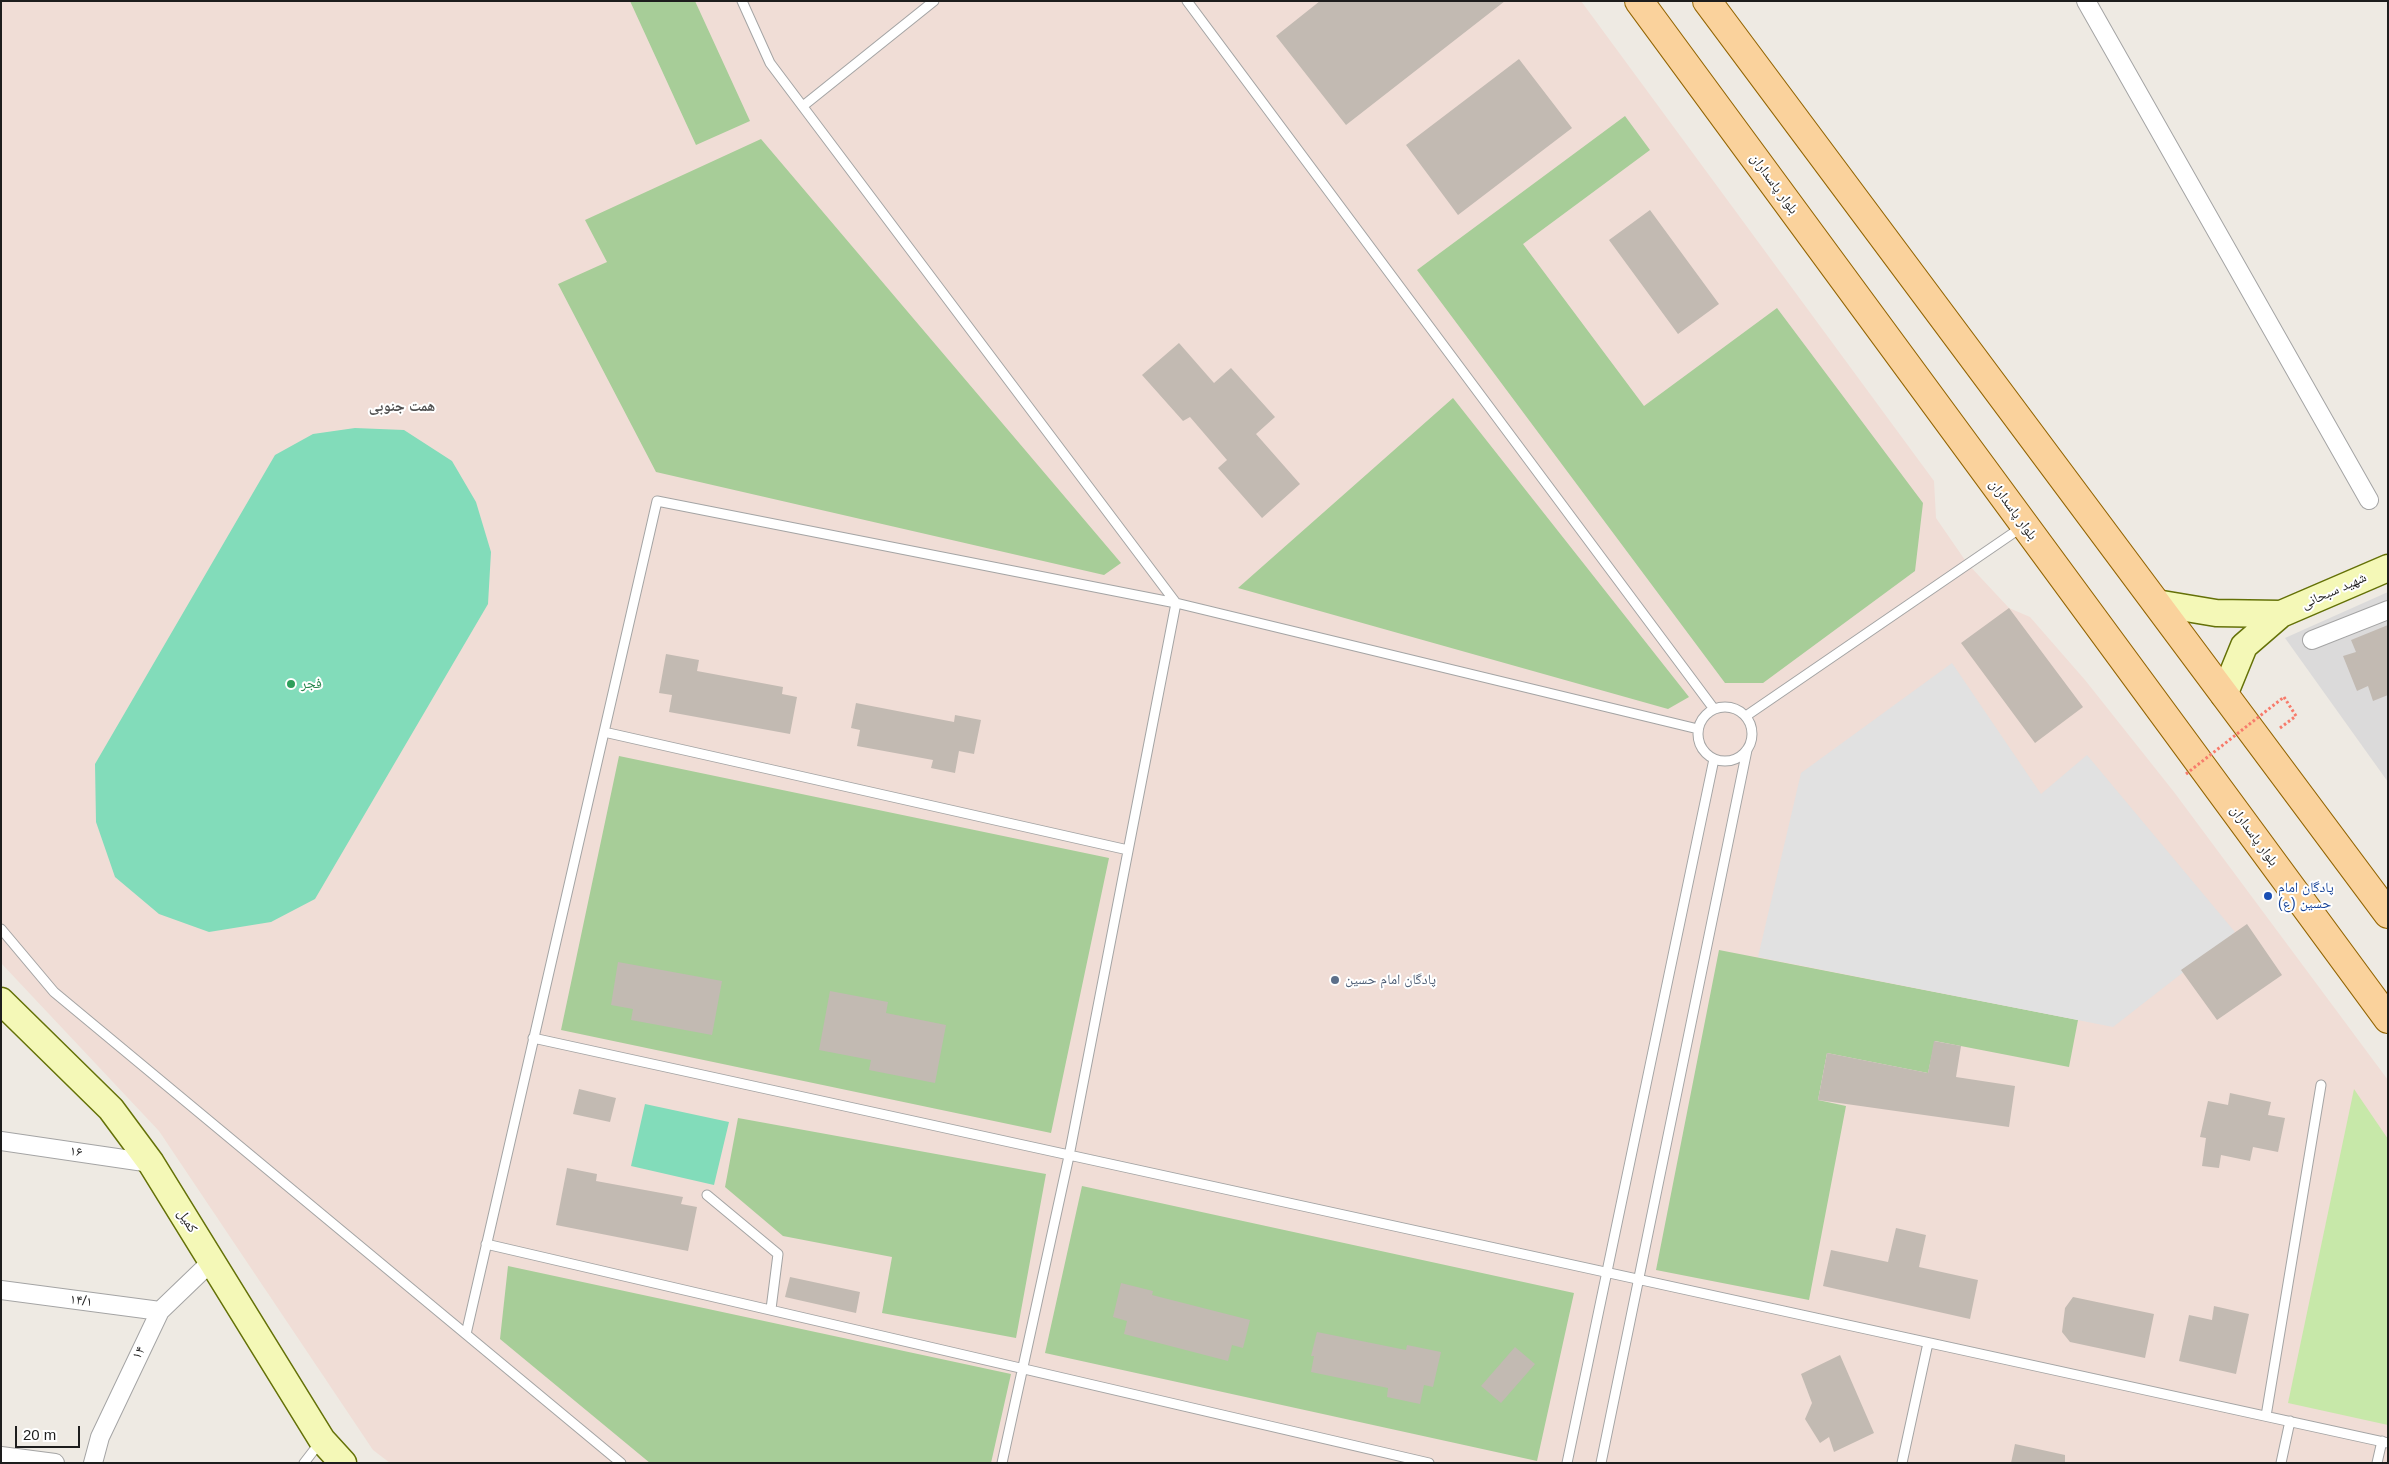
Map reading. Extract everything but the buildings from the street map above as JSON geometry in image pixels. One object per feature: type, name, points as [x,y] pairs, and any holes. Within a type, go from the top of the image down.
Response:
[{"type":"main road","name":"بلوار پاسداران","points":[[1639,1],[2388,1019]]},
{"type":"main road","points":[[1707,1],[2388,914]]},
{"type":"street","points":[[2086,1],[2369,500]]},
{"type":"street","name":"شهید سبحانی","points":[[2281,614],[2388,568]]},
{"type":"street","points":[[2156,603],[2216,613],[2281,614]]},
{"type":"street","points":[[2312,640],[2388,610]]},
{"type":"street","points":[[2224,695],[2244,646],[2281,614]]},
{"type":"street","name":"کمیل","points":[[1,1001],[111,1108],[151,1163],[322,1440],[343,1463]]},
{"type":"street","name":"۱۶","points":[[1,1141],[151,1163]]},
{"type":"street","name":"۱۴","points":[[92,1463],[100,1437],[160,1311],[212,1261]]},
{"type":"street","name":"۱۴/۱","points":[[1,1290],[160,1311]]},
{"type":"street","points":[[1,1456],[55,1463]]},
{"type":"lane","points":[[742,1],[770,62],[1176,603],[1069,1156],[1002,1463]]},
{"type":"lane","points":[[803,106],[934,1]]},
{"type":"lane","points":[[1187,1],[1714,709]]},
{"type":"lane","points":[[466,1334],[657,501],[1176,603],[1698,730]]},
{"type":"lane","points":[[1746,716],[2025,526]]},
{"type":"lane","points":[[1601,1463],[1752,733],[1746,716],[1731,707],[1714,709],[1700,721],[1698,730],[1701,747],[1714,759],[1732,760],[1740,757],[1747,750]]},
{"type":"lane","points":[[604,732],[1128,850]]},
{"type":"lane","points":[[1567,1463],[1714,759]]},
{"type":"lane","points":[[1,929],[54,992],[621,1463]]},
{"type":"lane","points":[[534,1038],[2385,1442],[2377,1463]]},
{"type":"lane","points":[[2266,1416],[2321,1085]]},
{"type":"lane","points":[[707,1195],[778,1254],[771,1309]]},
{"type":"lane","points":[[486,1244],[1023,1367],[1429,1463]]},
{"type":"lane","points":[[1902,1463],[1928,1343]]},
{"type":"lane","points":[[2281,1463],[2290,1421]]},
{"type":"lane","points":[[304,1463],[322,1440]]},
{"type":"path","points":[[2186,774],[2284,697],[2296,716]]},
{"type":"shaded area","name":"پادگان امام حسین","points":[[1,1],[1581,1],[1934,481],[1936,518],[1967,563],[2009,608],[2030,617],[2085,680],[2174,792],[2388,1080],[2388,1463],[390,1463],[373,1450],[159,1131],[1,963]]},
{"type":"shaded area","points":[[2388,592],[2388,782],[2285,638]]},
{"type":"shaded area","points":[[1952,663],[2041,794],[2087,755],[2235,932],[2113,1027],[1758,957],[1801,773]]},
{"type":"green space","points":[[630,1],[695,1],[750,121],[696,145]]},
{"type":"green space","points":[[1625,116],[1650,150],[1523,244],[1644,406],[1777,308],[1923,503],[1915,571],[1763,683],[1725,683],[1417,270]]},
{"type":"green space","points":[[761,139],[1121,563],[1104,575],[656,472],[558,284],[607,262],[585,220]]},
{"type":"green space","points":[[1453,398],[1689,697],[1668,709],[1238,588]]},
{"type":"green space","name":"فجر","points":[[355,428],[404,430],[452,461],[476,502],[491,552],[488,604],[315,899],[271,922],[209,932],[159,914],[115,877],[96,822],[95,764],[275,455],[313,434]]},
{"type":"green space","points":[[619,756],[1109,858],[1051,1133],[561,1030]]},
{"type":"green space","points":[[1719,950],[2078,1020],[2069,1067],[1935,1041],[1928,1073],[1827,1053],[1818,1100],[1846,1106],[1809,1300],[1656,1270]]},
{"type":"green space","points":[[2354,1089],[2388,1139],[2388,1425],[2288,1403]]},
{"type":"green space","points":[[645,1104],[729,1122],[714,1185],[631,1166]]},
{"type":"green space","points":[[738,1118],[1046,1174],[1016,1338],[882,1313],[892,1257],[783,1236],[725,1187]]},
{"type":"green space","points":[[1082,1186],[1574,1293],[1537,1461],[1045,1353]]},
{"type":"green space","points":[[508,1266],[1011,1374],[991,1463],[650,1463],[500,1339]]},
{"type":"place","name":"فجر","points":[[291,684]]},
{"type":"place","name":"پادگان امام حسین (ع)","points":[[2268,896]]},
{"type":"place","name":"پادگان امام حسین","points":[[1335,980]]},
{"type":"district","name":"همت جنوبی","points":[[402,407]]}]
